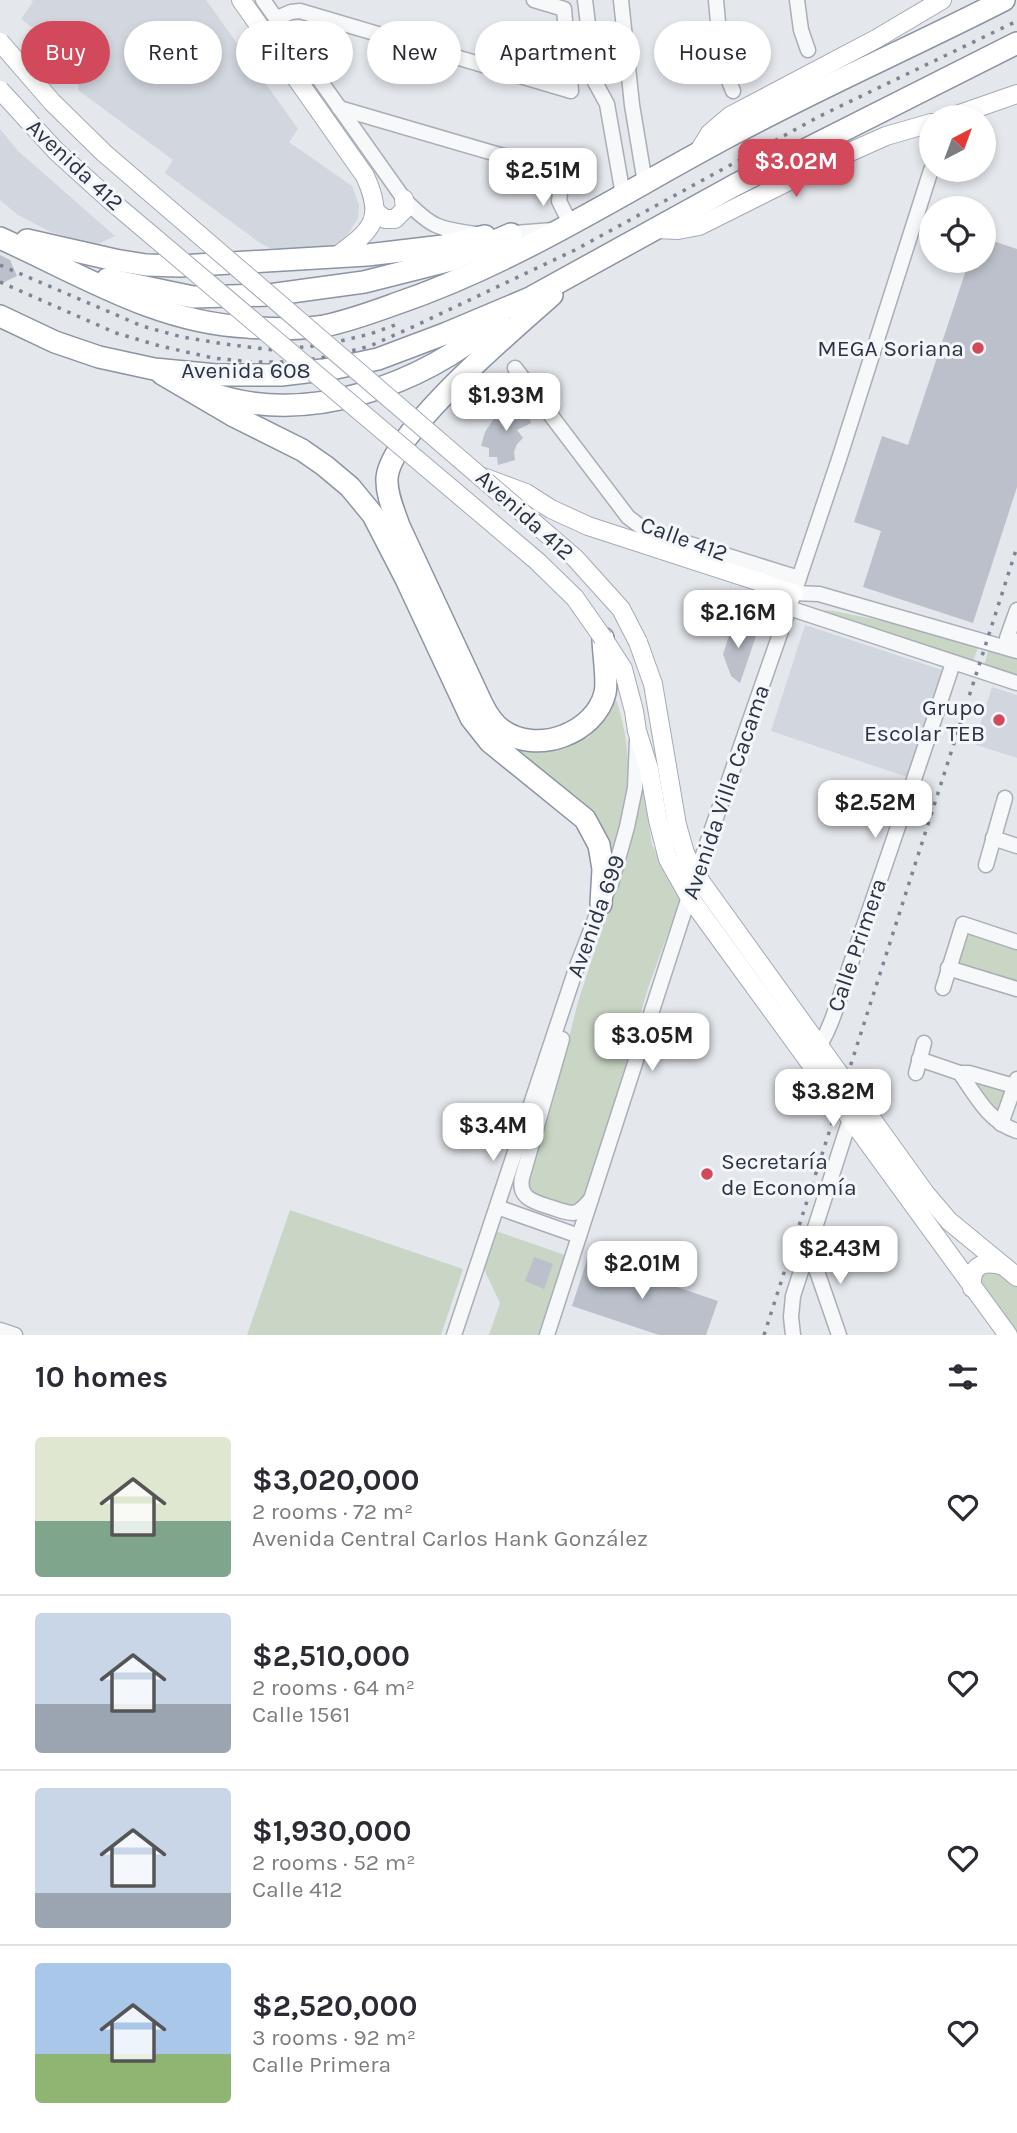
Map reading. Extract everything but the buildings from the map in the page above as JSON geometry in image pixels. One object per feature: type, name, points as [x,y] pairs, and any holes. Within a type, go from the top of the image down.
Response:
[{"type":"highway","name":"Avenida 608","points":[[0,236],[114,293],[191,320],[245,327],[288,328],[321,326],[353,319],[425,294],[499,262],[752,124],[1004,0]]},
{"type":"highway","points":[[154,369],[219,396],[258,403],[319,402],[361,394],[403,380],[447,358],[523,301],[572,277],[735,185],[1017,43]]},
{"type":"highway","points":[[61,265],[114,281],[193,297],[269,295],[365,282],[451,260],[511,234]]},
{"type":"highway","points":[[0,236],[114,260],[180,266],[367,255],[443,246],[485,236]]},
{"type":"highway","points":[[572,277],[443,396],[415,427],[397,453],[391,462],[387,479],[399,526],[482,705],[490,720],[502,731],[519,739],[538,741],[567,736],[592,719],[605,692],[603,638]]},
{"type":"highway","name":"Avenida 608","points":[[0,316],[55,342],[99,357],[154,369],[216,376],[281,375],[331,369],[377,359],[523,301]]},
{"type":"highway","points":[[154,369],[232,415],[302,450],[350,487],[373,515],[471,718],[490,742],[585,819],[599,845],[603,869],[601,904]]},
{"type":"main road","points":[[242,0],[365,176],[373,194],[376,212],[370,226],[362,238],[337,256]]},
{"type":"main road","points":[[697,153],[710,133],[730,116],[876,39],[942,0]]},
{"type":"main road","name":"Avenida 412","points":[[0,42],[52,102],[104,153],[575,558],[621,609],[638,642],[653,684],[677,825],[685,853],[696,875],[813,1054]]},
{"type":"main road","name":"Avenida 412","points":[[0,90],[56,151],[110,200],[537,561],[575,598],[623,669],[634,711],[636,731],[649,769],[668,859],[690,898],[813,1054]]},
{"type":"main road","points":[[985,105],[1017,94]]},
{"type":"main road","points":[[656,229],[678,230],[699,226],[821,165],[886,136],[919,126]]},
{"type":"main road","points":[[376,212],[384,219],[395,219],[405,209],[404,199]]},
{"type":"main road","points":[[483,477],[526,493],[551,509],[588,526],[794,593]]},
{"type":"main road","points":[[813,1054],[850,1119],[1008,1335]]},
{"type":"main road","points":[[813,1054],[949,1221],[1010,1271]]},
{"type":"main road","points":[[972,1288],[974,1271],[988,1262],[1010,1271]]},
{"type":"street","points":[[263,0],[277,18],[339,108],[404,199],[423,220],[452,231],[485,236],[567,227],[559,201],[561,175],[555,171],[339,108]]},
{"type":"street","points":[[277,18],[300,11],[571,91],[564,9],[534,0]]},
{"type":"street","points":[[585,0],[595,82],[607,104],[623,195]]},
{"type":"street","points":[[621,0],[632,105],[645,183]]},
{"type":"street","points":[[716,0],[721,55],[733,91]]},
{"type":"street","points":[[797,0],[801,30],[808,50]]},
{"type":"street","points":[[607,104],[632,105]]},
{"type":"street","name":"Avenida Villa Cacama","points":[[547,1335],[696,875],[794,593],[927,182]]},
{"type":"street","name":"Calle 412","points":[[515,368],[636,524],[794,593]]},
{"type":"street","points":[[794,593],[819,594],[1017,651]]},
{"type":"street","points":[[794,593],[954,663],[1017,683]]},
{"type":"street","points":[[1017,610],[1007,638],[1017,641]]},
{"type":"street","name":"Calle Primera","points":[[813,1054],[827,1029],[954,663]]},
{"type":"street","name":"Avenida 699","points":[[454,1335],[565,1003],[601,904],[611,884],[635,788],[636,731]]},
{"type":"street","points":[[985,865],[1005,798]]},
{"type":"street","points":[[993,838],[1017,846]]},
{"type":"street","points":[[943,988],[963,925],[1017,942]]},
{"type":"street","points":[[948,968],[1017,989]]},
{"type":"street","points":[[565,1003],[562,1037],[522,1178],[522,1190],[524,1196],[533,1202],[570,1213],[580,1211],[589,1203],[594,1193]]},
{"type":"street","points":[[924,1043],[918,1066],[1016,1082],[1001,1124]]},
{"type":"street","points":[[960,1073],[990,1116],[1017,1131]]},
{"type":"street","points":[[793,1335],[793,1296],[850,1119]]},
{"type":"street","points":[[497,1207],[579,1236]]},
{"type":"street","points":[[809,1248],[839,1335]]},
{"type":"street","points":[[0,1330],[15,1335]]},
{"type":"shaded area","points":[[31,0],[206,0],[221,21],[124,21],[124,84],[222,84],[222,22],[236,42],[236,84],[266,84],[298,129],[289,142],[352,186],[359,205],[358,218],[348,234],[339,243],[304,251],[270,248],[260,243],[165,173],[173,160],[78,90],[79,84],[110,84],[110,21],[24,21],[21,19],[33,2]]},
{"type":"shaded area","points":[[0,129],[18,151],[115,236],[96,245],[51,232],[18,215],[0,200]]},
{"type":"shaded area","points":[[805,625],[942,670],[907,777],[771,731]]},
{"type":"shaded area","name":"Grupo Escolar TEB","points":[[992,687],[1017,695],[1017,758],[974,744]]},
{"type":"green space","points":[[820,610],[842,612],[907,627],[978,647],[973,662]]},
{"type":"green space","points":[[989,648],[1017,657],[1017,678],[984,667]]},
{"type":"green space","points":[[613,692],[625,736],[628,779],[622,822],[610,866],[607,850],[508,748],[511,740],[539,751],[556,749],[589,737],[607,716]]},
{"type":"green space","points":[[641,775],[652,845],[680,900],[648,988],[585,1204],[578,1210],[528,1192],[527,1181],[552,1105],[578,1002],[621,870]]},
{"type":"green space","points":[[962,927],[1017,945],[1017,988],[950,966]]},
{"type":"green space","points":[[972,1077],[1007,1088],[999,1110],[995,1112],[991,1109]]},
{"type":"green space","points":[[290,1210],[463,1269],[441,1335],[247,1335]]},
{"type":"green space","points":[[493,1230],[565,1255],[539,1335],[489,1335],[500,1303],[482,1265]]},
{"type":"green space","points":[[999,1271],[1017,1287],[1017,1335],[979,1286],[978,1278],[983,1272]]},
{"type":"railway","points":[[0,282],[116,333],[213,358],[294,362],[332,356],[370,346],[575,250],[820,116],[1017,21]]},
{"type":"railway","points":[[0,265],[142,326],[182,337],[224,344],[273,350],[323,345],[395,325]]},
{"type":"railway","points":[[764,1335],[1017,547]]},
{"type":"place","name":"MEGA Soriana","points":[[978,348]]},
{"type":"place","name":"Grupo Escolar TEB","points":[[999,720]]},
{"type":"place","name":"Secretaría de Economía","points":[[707,1174]]}]
